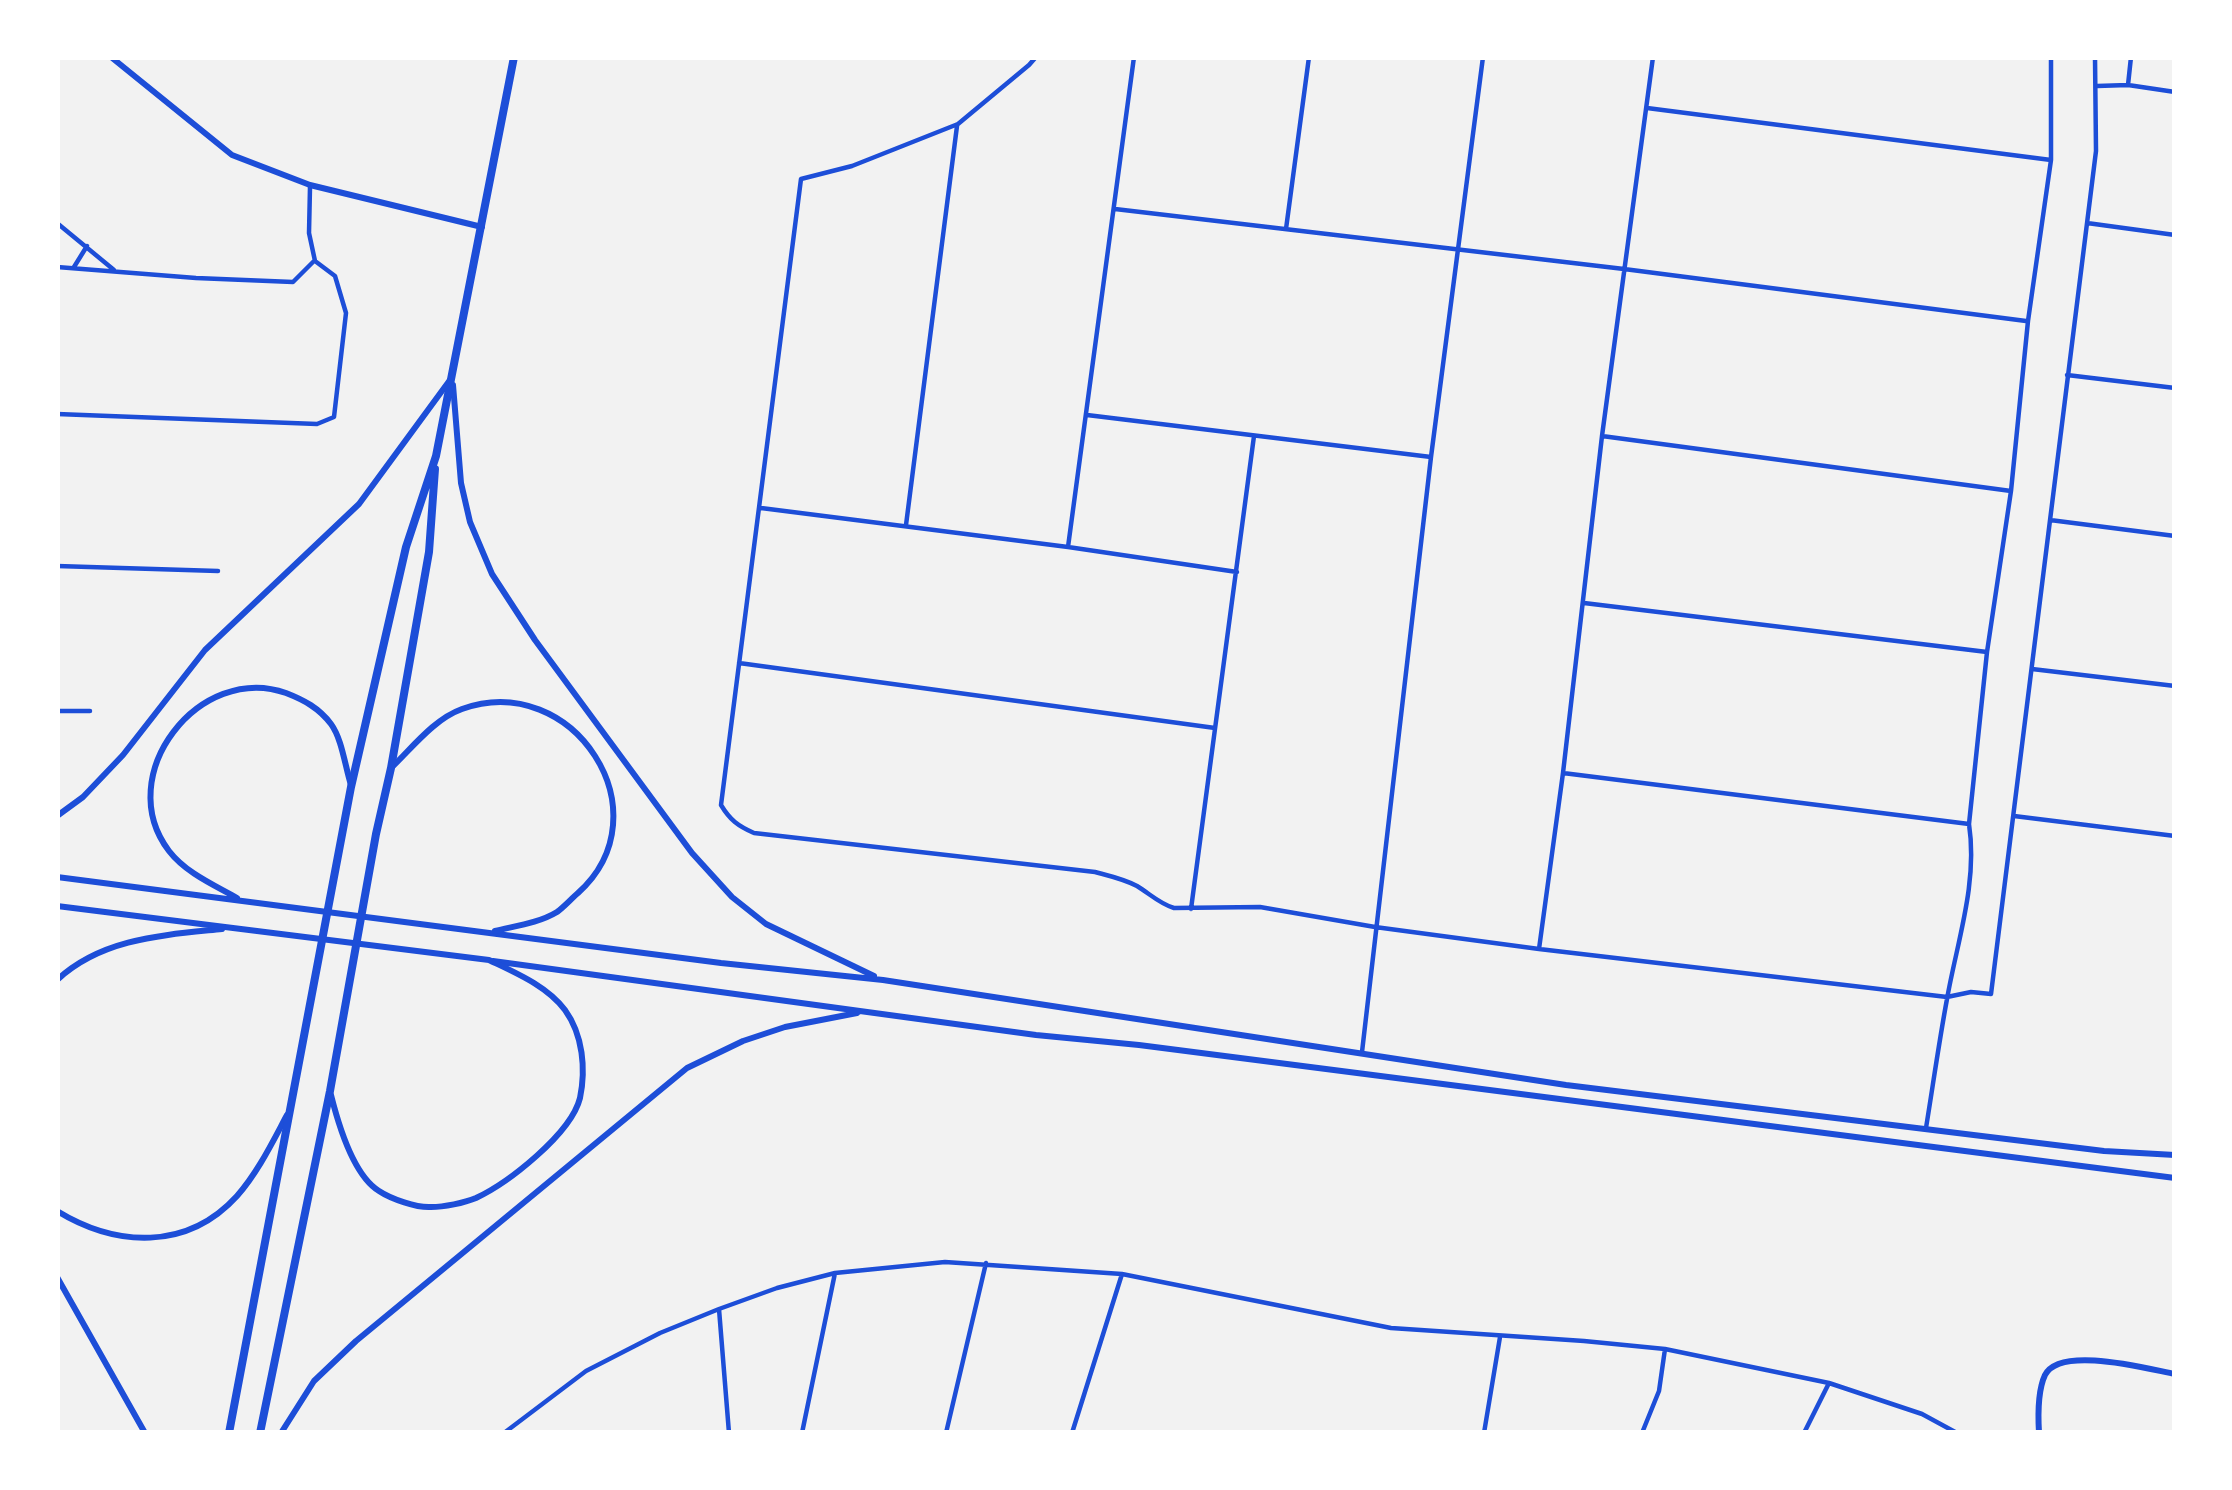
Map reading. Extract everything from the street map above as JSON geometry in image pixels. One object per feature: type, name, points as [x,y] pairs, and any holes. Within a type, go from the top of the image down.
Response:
[{"type":"highway","points":[[229,1433],[351,787],[406,547],[436,456],[514,57]]},
{"type":"highway","points":[[260,1433],[392,768],[430,552],[436,456]]},
{"type":"main road","points":[[111,57],[232,155],[310,185],[482,227]]},
{"type":"main road","points":[[57,816],[103,778],[205,650],[359,504],[452,377]]},
{"type":"main road","points":[[452,377],[461,483],[470,523],[492,574],[535,640],[692,853],[732,897],[766,924],[883,980]]},
{"type":"main road","points":[[240,899],[188,870],[168,850],[156,826],[152,780],[157,760],[186,715],[211,698],[243,688],[266,686],[308,701],[334,727],[351,787]]},
{"type":"main road","points":[[392,768],[438,724],[459,710],[483,704],[520,704],[559,717],[592,747],[612,796],[607,854],[591,881],[557,912],[495,931]]},
{"type":"main road","points":[[57,877],[883,980],[1588,1088],[2104,1151],[2175,1155]]},
{"type":"main road","points":[[57,906],[2175,1178]]},
{"type":"main road","points":[[57,980],[98,952],[133,940],[230,928]]},
{"type":"main road","points":[[330,1091],[352,1157],[376,1190],[428,1208],[473,1199],[550,1145],[580,1102],[583,1049],[565,1010],[533,982],[489,960]]},
{"type":"main road","points":[[281,1433],[314,1381],[356,1341],[688,1068],[743,1040],[867,1011]]},
{"type":"main road","points":[[57,1210],[84,1228],[119,1236],[154,1238],[213,1219],[258,1168],[291,1107]]},
{"type":"main road","points":[[57,1276],[146,1433]]},
{"type":"main road","points":[[2034,1433],[2046,1374],[2055,1364],[2069,1359],[2175,1374]]},
{"type":"street","points":[[1036,57],[958,124],[852,166],[801,178],[722,805],[729,818],[754,833],[1095,872],[1142,888],[1165,906],[1260,907],[1539,949],[1947,997],[1991,994],[2096,151],[2095,57]]},
{"type":"street","points":[[1068,547],[1134,57]]},
{"type":"street","points":[[1286,229],[1310,57]]},
{"type":"street","points":[[1362,1056],[1483,57]]},
{"type":"street","points":[[1539,949],[1653,57]]},
{"type":"street","points":[[1926,1130],[1973,849],[1969,824],[1987,652],[2012,491],[2050,160],[2051,57]]},
{"type":"street","points":[[2128,85],[2131,57]]},
{"type":"street","points":[[2096,86],[2175,92]]},
{"type":"street","points":[[1647,108],[2050,160]]},
{"type":"street","points":[[906,525],[958,124]]},
{"type":"street","points":[[57,414],[317,424],[334,417],[346,314],[335,276],[315,260],[309,233],[310,185]]},
{"type":"street","points":[[1115,208],[2028,321]]},
{"type":"street","points":[[57,223],[114,270]]},
{"type":"street","points":[[2086,224],[2175,235]]},
{"type":"street","points":[[74,268],[87,246]]},
{"type":"street","points":[[57,266],[292,282],[315,260]]},
{"type":"street","points":[[2067,375],[2175,388]]},
{"type":"street","points":[[1087,415],[1431,457]]},
{"type":"street","points":[[1191,909],[1253,436]]},
{"type":"street","points":[[1602,436],[2012,491]]},
{"type":"street","points":[[760,508],[1237,572]]},
{"type":"street","points":[[2050,520],[2175,536]]},
{"type":"street","points":[[57,566],[218,572]]},
{"type":"street","points":[[1584,603],[1987,652]]},
{"type":"street","points":[[740,664],[1215,728]]},
{"type":"street","points":[[2031,669],[2175,686]]},
{"type":"street","points":[[57,711],[90,711]]},
{"type":"street","points":[[1564,773],[1969,824]]},
{"type":"street","points":[[2014,816],[2175,836]]},
{"type":"street","points":[[946,1433],[986,1263]]},
{"type":"street","points":[[508,1431],[586,1371],[660,1333],[778,1288],[835,1274],[986,1263],[1122,1274],[1391,1328],[1664,1349],[1829,1383],[1922,1414],[1957,1433]]},
{"type":"street","points":[[802,1433],[835,1274]]},
{"type":"street","points":[[1072,1433],[1122,1274]]},
{"type":"street","points":[[719,1309],[729,1433]]},
{"type":"street","points":[[1484,1433],[1500,1336]]},
{"type":"street","points":[[1642,1433],[1659,1391],[1664,1349]]},
{"type":"street","points":[[1804,1433],[1829,1383]]}]
